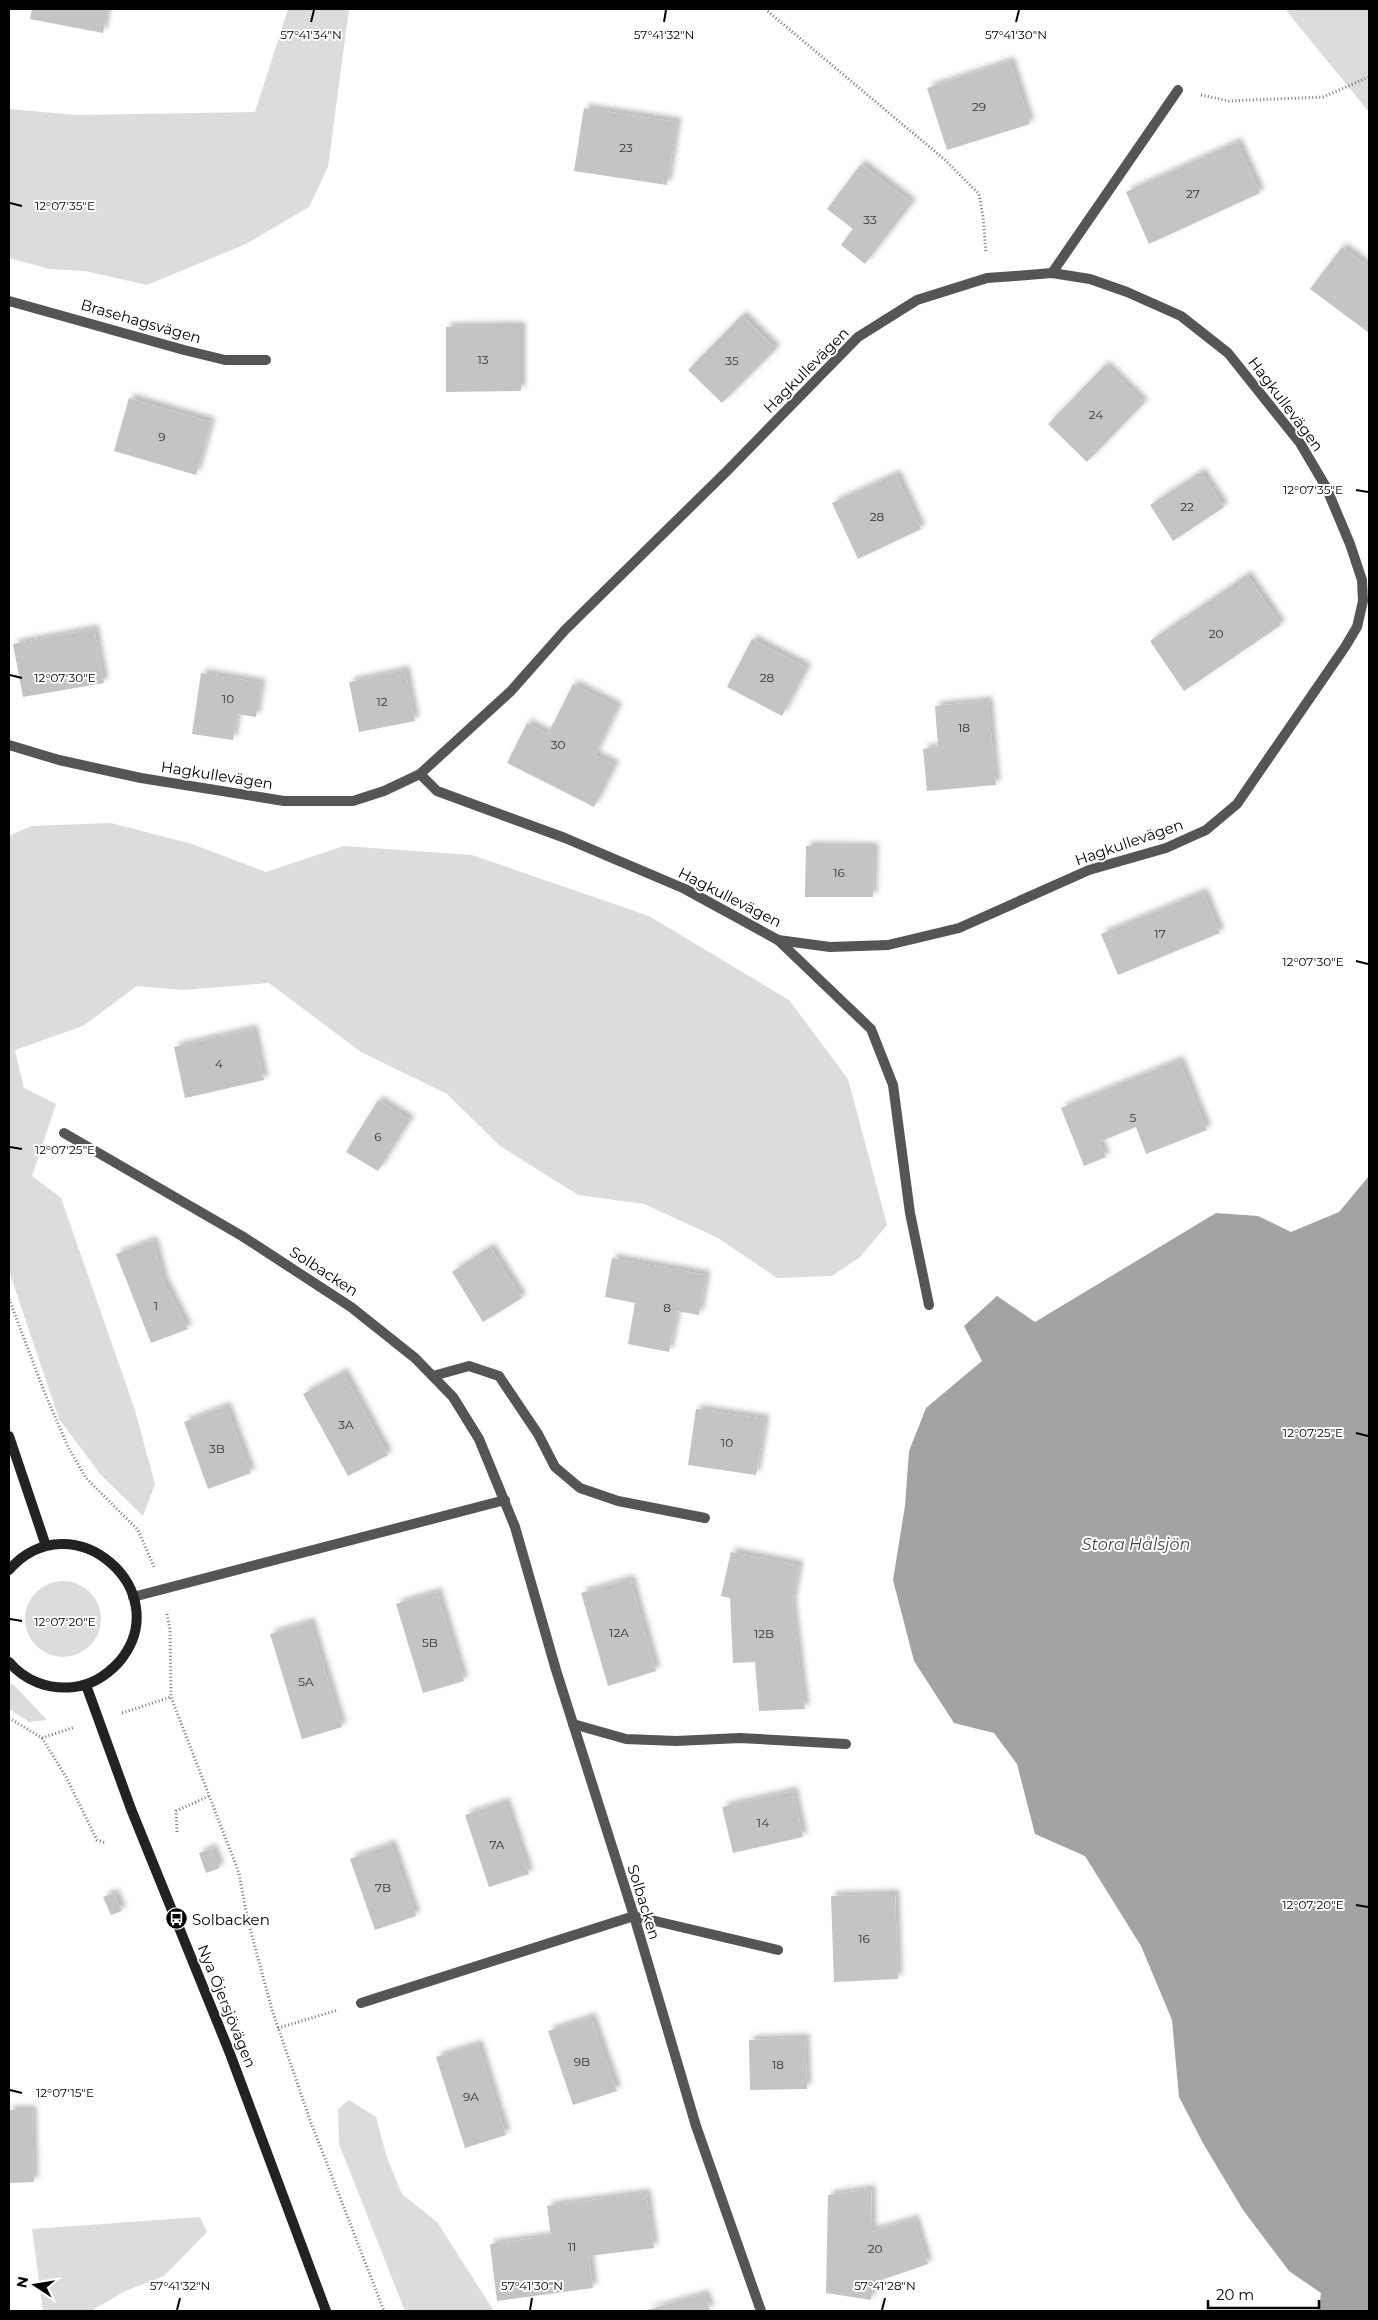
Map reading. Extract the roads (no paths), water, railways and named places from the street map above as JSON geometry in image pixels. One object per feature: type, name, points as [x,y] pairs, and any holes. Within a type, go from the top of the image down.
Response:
[{"type":"street","points":[[1052,273],[1178,90]]},
{"type":"street","name":"Hagkullevägen","points":[[9,745],[59,760],[141,778],[284,801],[352,801],[384,791],[420,774],[511,691],[565,630],[727,471],[858,337],[917,300],[987,278],[1052,273],[1090,280],[1126,292],[1181,316],[1228,353],[1300,444],[1326,487],[1362,580],[1363,602],[1357,627],[1345,647],[1236,804],[1206,830],[1166,848],[1089,870],[959,928],[888,945],[830,946],[778,940],[685,889],[565,838],[437,791],[420,774]]},
{"type":"street","name":"Brasehagsvägen","points":[[9,301],[225,360],[266,360]]},
{"type":"street","points":[[778,940],[871,1029],[893,1085],[910,1213],[929,1305]]},
{"type":"street","name":"Solbacken","points":[[64,1133],[242,1236],[352,1307],[415,1358],[453,1397],[480,1439],[515,1527],[696,2126],[761,2311]]},
{"type":"street","points":[[432,1376],[469,1366],[499,1376],[538,1434],[555,1467],[580,1488],[618,1501],[705,1518]]},
{"type":"street","points":[[9,1436],[46,1546]]},
{"type":"street","points":[[133,1597],[162,1591],[505,1500]]},
{"type":"street","points":[[9,1570],[25,1555],[46,1546],[73,1544],[100,1554],[112,1562],[121,1572],[133,1597],[135,1608],[135,1628],[128,1648],[112,1669],[86,1685],[59,1687],[37,1682],[18,1671],[9,1662]]},
{"type":"street","name":"Nya Öjersjövägen","points":[[86,1685],[131,1809],[229,2051],[326,2311]]},
{"type":"street","points":[[573,1724],[626,1739],[740,1738],[846,1744]]},
{"type":"street","points":[[361,2003],[634,1916],[778,1950]]},
{"type":"water","name":"Stora Hålsjön","points":[[1369,1176],[1369,2311],[1319,2311],[1321,2293],[1289,2271],[1243,2210],[1204,2145],[1179,2097],[1172,2020],[1141,1946],[1085,1856],[1035,1834],[1017,1764],[994,1733],[954,1723],[914,1661],[893,1580],[905,1506],[909,1451],[926,1408],[982,1361],[964,1326],[997,1296],[1035,1322],[1216,1213],[1258,1216],[1291,1232],[1339,1212]]},
{"type":"place","name":"Solbacken","points":[[176,1919]]}]
